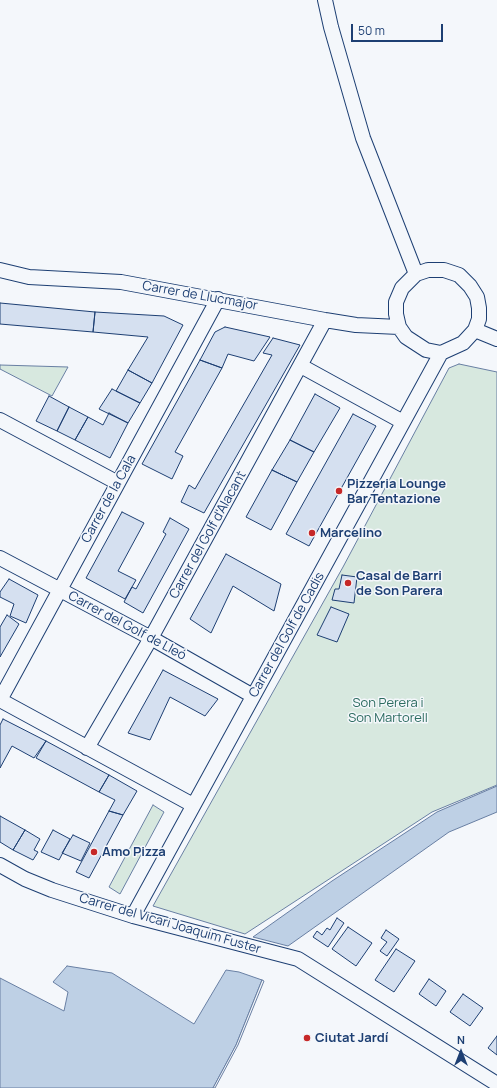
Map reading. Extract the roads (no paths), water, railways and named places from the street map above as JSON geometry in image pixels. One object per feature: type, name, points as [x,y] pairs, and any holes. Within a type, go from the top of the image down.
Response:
[{"type":"street","points":[[325,0],[331,27],[363,138],[416,274]]},
{"type":"street","name":"Carrer de Llucmajor","points":[[0,270],[29,276],[121,282],[325,320],[356,325],[399,327]]},
{"type":"street","points":[[428,270],[444,270],[459,276],[464,280],[477,297],[479,319],[475,330],[463,343],[441,353],[426,350],[406,337],[399,327],[396,314],[396,302],[402,288],[416,274],[428,270]]},
{"type":"street","name":"Carrer de la Cala","points":[[0,700],[218,299]]},
{"type":"street","name":"Carrer del Golf d'Alacant","points":[[87,748],[151,638],[325,320]]},
{"type":"street","points":[[475,330],[497,339]]},
{"type":"street","name":"Carrer del Golf de Cadis","points":[[133,916],[441,353]]},
{"type":"street","points":[[301,366],[403,422]]},
{"type":"street","points":[[0,420],[118,483]]},
{"type":"street","name":"Carrer del Golf de Lleó","points":[[0,558],[151,638],[253,696]]},
{"type":"street","points":[[0,700],[193,805]]},
{"type":"street","name":"Carrer del Vicari Joaquim Fuster","points":[[0,865],[26,879],[52,890],[133,916],[298,959],[497,1084]]},
{"type":"water","points":[[497,786],[497,812],[449,832],[288,946],[253,937],[332,881],[437,812]]},
{"type":"water","points":[[67,966],[112,973],[194,1024],[226,970],[239,972],[262,980],[236,1045],[213,1088],[0,1088],[0,978],[64,1011],[68,992],[53,982]]},
{"type":"place","name":"Pizzeria Lounge Bar Tentazione","points":[[339,491]]},
{"type":"place","name":"Marcelino","points":[[312,533]]},
{"type":"place","name":"Casal de Barri de Son Parera","points":[[348,583]]},
{"type":"place","name":"Amo Pizza","points":[[94,852]]},
{"type":"place","name":"Ciutat Jardí","points":[[307,1038]]},
{"type":"park label","name":"Son Perera i Son Martorell","points":[[388,710]]}]
